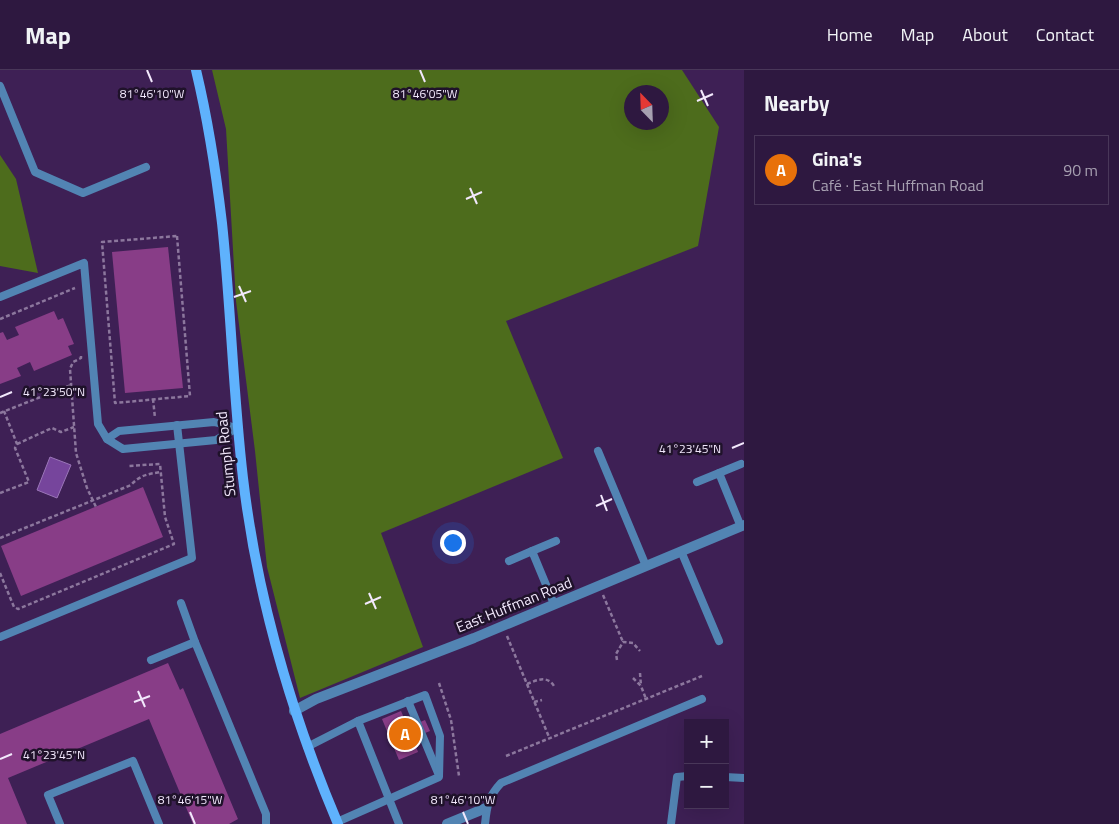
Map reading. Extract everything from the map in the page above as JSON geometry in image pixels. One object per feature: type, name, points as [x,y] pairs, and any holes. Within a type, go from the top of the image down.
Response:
[{"type":"main road","name":"Stumph Road","points":[[196,70],[214,164],[222,224],[237,428],[258,574],[279,660],[294,711],[338,823]]},
{"type":"street","name":"East Huffman Road","points":[[294,711],[316,699],[503,625],[742,526]]},
{"type":"street","points":[[447,824],[486,808]]},
{"type":"lane","points":[[0,86],[35,172],[83,193],[146,166]]},
{"type":"lane","points":[[0,297],[84,263],[98,424],[107,439],[123,449],[216,440],[237,428]]},
{"type":"lane","points":[[107,439],[119,431],[177,425],[214,422],[237,428]]},
{"type":"lane","points":[[1,634],[192,558],[177,425]]},
{"type":"lane","points":[[598,450],[646,566]]},
{"type":"lane","points":[[698,482],[740,464]]},
{"type":"lane","points":[[720,473],[742,526]]},
{"type":"lane","points":[[509,561],[556,541]]},
{"type":"lane","points":[[532,551],[554,604]]},
{"type":"lane","points":[[681,551],[719,641]]},
{"type":"lane","points":[[181,603],[195,642],[266,814],[266,824]]},
{"type":"lane","points":[[151,660],[195,642]]},
{"type":"lane","points":[[307,748],[358,721],[425,695],[440,736],[439,777]]},
{"type":"lane","points":[[485,824],[486,808],[490,796],[501,783],[702,700]]},
{"type":"lane","points":[[408,702],[439,777]]},
{"type":"lane","points":[[358,721],[399,824]]},
{"type":"lane","points":[[60,824],[48,795],[133,761],[159,824]]},
{"type":"lane","points":[[671,824],[677,777],[684,776]]},
{"type":"lane","points":[[729,776],[744,778]]},
{"type":"lane","points":[[338,823],[439,777]]},
{"type":"path","points":[[177,236],[190,396],[153,399],[115,403],[102,242],[177,236]]},
{"type":"path","points":[[0,319],[75,288]]},
{"type":"path","points":[[80,348],[81,358],[70,365],[76,453],[80,471],[96,506]]},
{"type":"path","points":[[0,413],[71,385]]},
{"type":"path","points":[[153,399],[157,427]]},
{"type":"path","points":[[0,493],[29,482],[15,448],[17,444],[4,411]]},
{"type":"path","points":[[17,444],[52,428],[61,432],[74,427]]},
{"type":"path","points":[[0,574],[14,607],[18,609],[174,544],[166,517],[160,464],[128,466]]},
{"type":"path","points":[[0,538],[131,485],[137,478],[145,474],[161,472]]},
{"type":"path","points":[[599,586],[623,642]]},
{"type":"path","points":[[503,625],[549,738]]},
{"type":"path","points":[[623,642],[633,643],[640,651]]},
{"type":"path","points":[[617,660],[617,650],[623,642]]},
{"type":"path","points":[[640,673],[641,686],[646,699]]},
{"type":"path","points":[[506,756],[702,676]]},
{"type":"path","points":[[633,678],[641,686]]},
{"type":"path","points":[[527,684],[539,679],[546,679],[552,682],[554,686]]},
{"type":"path","points":[[439,684],[451,720],[459,776]]},
{"type":"path","points":[[534,702],[542,700]]},
{"type":"green space","points":[[212,70],[682,70],[719,127],[698,246],[506,321],[563,458],[381,533],[423,647],[300,698],[267,567],[255,451],[236,301],[226,129]]},
{"type":"green space","points":[[0,155],[16,179],[38,273],[0,266]]},
{"type":"shaded area","points":[[50,457],[71,465],[57,498],[37,490]]},
{"type":"building","points":[[168,247],[183,388],[125,393],[112,252]]},
{"type":"building","points":[[54,311],[58,320],[63,318],[74,344],[68,346],[72,355],[34,371],[30,362],[17,368],[21,376],[0,384],[0,333],[3,332],[7,340],[19,335],[15,327]]},
{"type":"building","points":[[143,487],[163,537],[21,596],[1,546]]},
{"type":"building","points":[[168,663],[180,690],[183,688],[238,819],[229,824],[193,824],[149,719],[8,778],[27,824],[0,824],[0,734]]},
{"type":"building","points":[[401,711],[408,727],[425,720],[430,731],[413,738],[418,752],[399,760],[382,719]]},
{"type":"place","name":"Gina's","points":[[405,734]]}]
